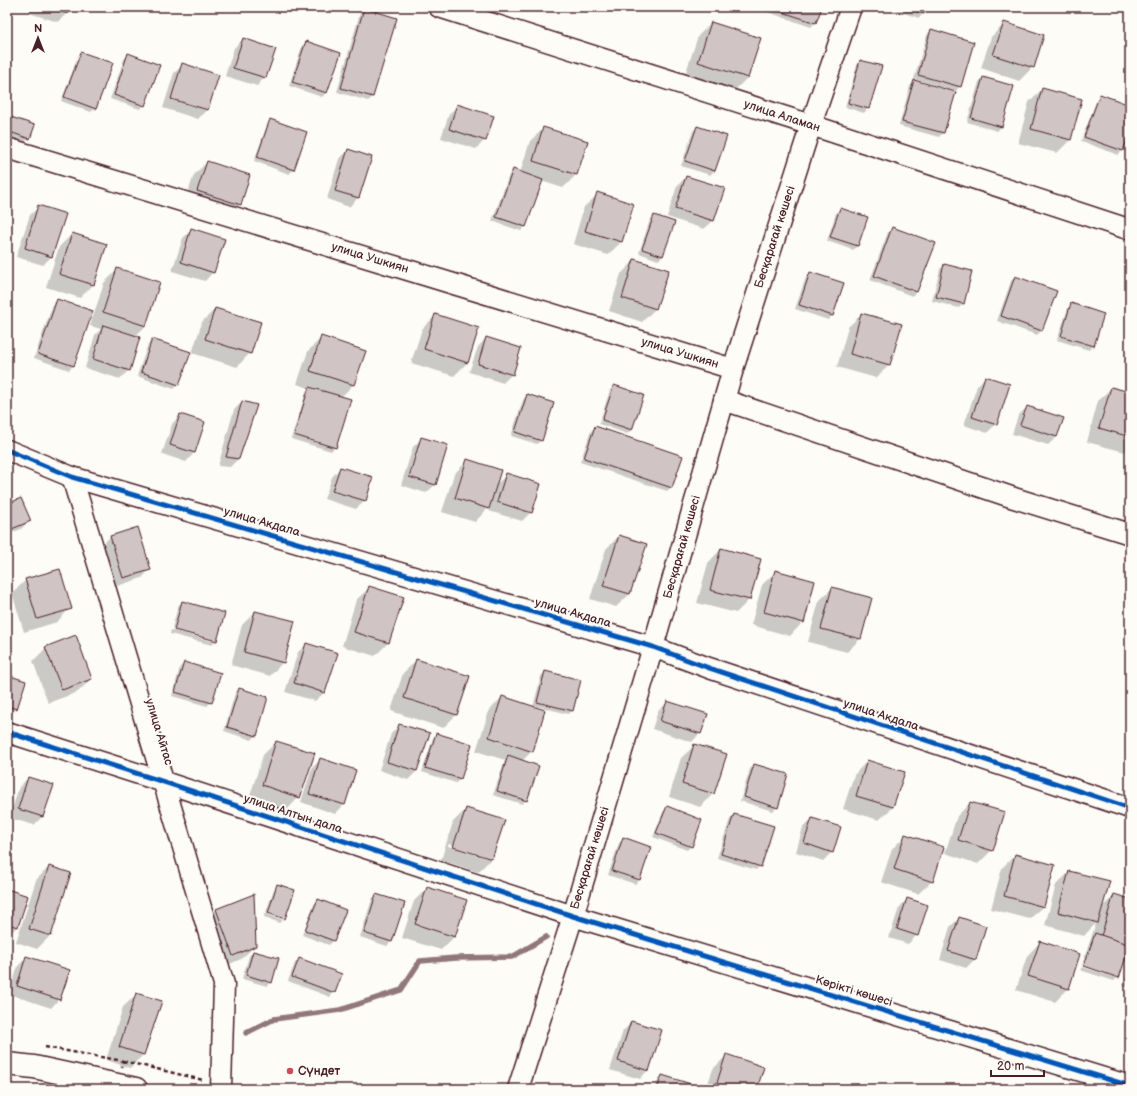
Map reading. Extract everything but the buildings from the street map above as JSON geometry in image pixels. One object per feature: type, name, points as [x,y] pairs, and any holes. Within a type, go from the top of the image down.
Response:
[{"type":"main road","points":[[7,1064],[34,1067],[136,1089]]},
{"type":"street","name":"улица Аламан","points":[[439,7],[811,125],[1125,228]]},
{"type":"street","name":"Бесқарағай көшесі","points":[[518,1089],[573,916],[653,647],[733,369],[811,125],[851,7]]},
{"type":"street","name":"улица Ушкиян","points":[[7,148],[733,369]]},
{"type":"street","points":[[724,400],[1014,498],[1130,534]]},
{"type":"street","name":"улица Акдала","points":[[7,449],[72,477],[653,647],[709,668],[1130,808]]},
{"type":"street","name":"улица Айтас","points":[[72,477],[224,984],[221,1087]]},
{"type":"street","name":"улица Алтын дала","points":[[7,732],[573,916]]},
{"type":"street","name":"Көрікті көшесі","points":[[573,916],[1130,1086]]},
{"type":"path","points":[[123,1061],[221,1087]]},
{"type":"waterway","points":[[246,1033],[274,1019],[340,1010],[401,990],[420,961],[456,958],[512,957],[546,937]]},
{"type":"cycle path","points":[[7,450],[72,477],[653,647],[709,668],[1130,808]]},
{"type":"cycle path","points":[[7,732],[573,916],[1130,1086]]},
{"type":"place","name":"Сүндет","points":[[290,1071]]}]
